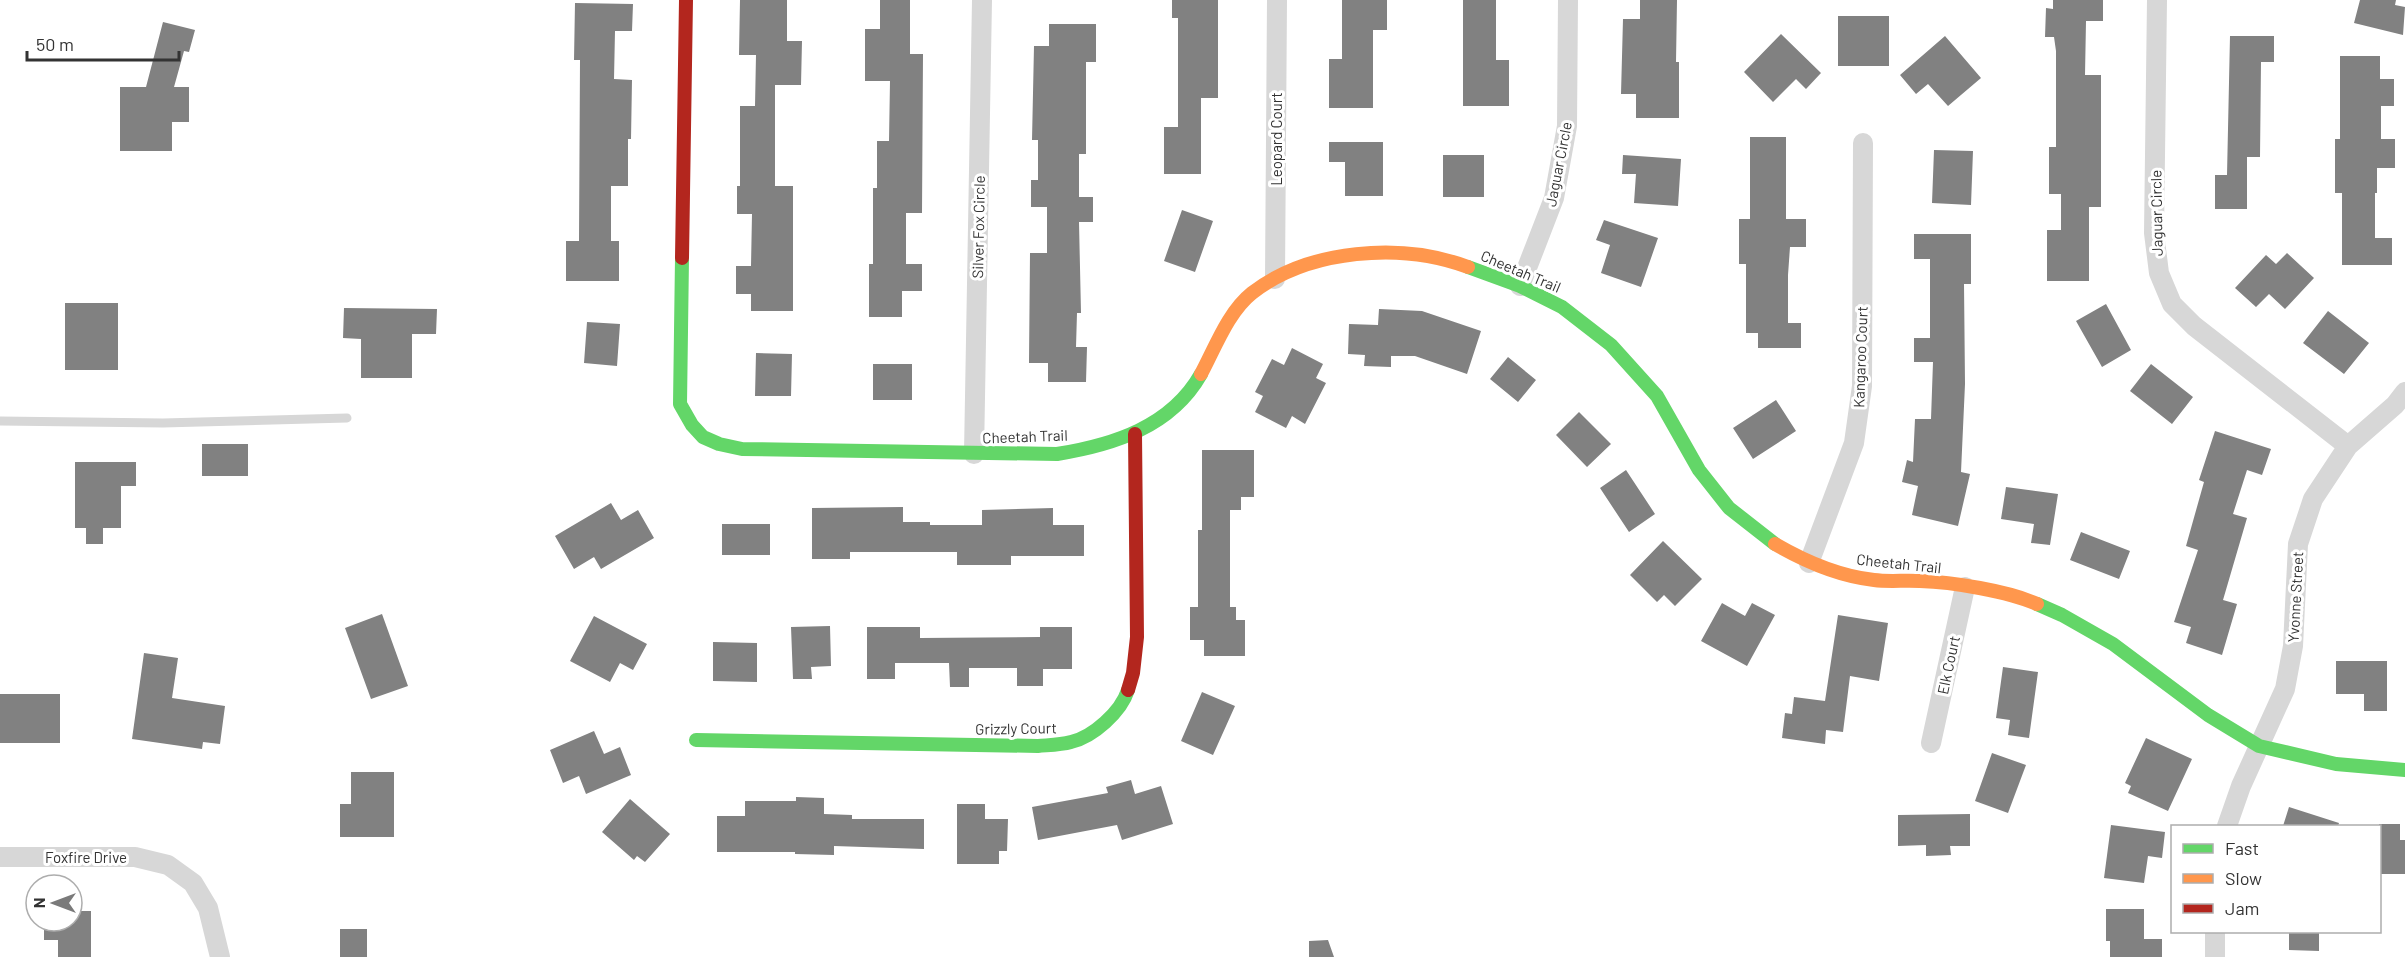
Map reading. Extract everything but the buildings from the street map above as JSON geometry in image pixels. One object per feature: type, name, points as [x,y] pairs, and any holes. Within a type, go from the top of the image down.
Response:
[{"type":"street","name":"Cheetah Trail","points":[[686,0],[680,404],[692,428],[712,443],[742,449],[974,454],[1057,454],[1096,448],[1136,434],[1163,417],[1193,388],[1234,314],[1251,294],[1275,279],[1312,263],[1354,254],[1402,252],[1460,264],[1520,286],[1562,307],[1611,345],[1657,396],[1699,470],[1729,508],[1769,541],[1809,563],[1842,574],[1874,580],[1923,581],[2018,595],[2062,615],[2113,644],[2208,715],[2259,746],[2336,764],[2405,770]]},
{"type":"street","name":"Silver Fox Circle","points":[[974,454],[982,0]]},
{"type":"street","name":"Leopard Court","points":[[1275,279],[1277,0]]},
{"type":"street","name":"Jaguar Circle","points":[[1520,286],[1554,198],[1567,126],[1568,0]]},
{"type":"street","name":"Jaguar Circle","points":[[2157,0],[2154,233],[2158,273],[2172,304],[2194,326],[2348,446]]},
{"type":"street","name":"Kangaroo Court","points":[[1809,563],[1854,443],[1862,386],[1863,143]]},
{"type":"street","name":"Yvonne Street","points":[[2227,825],[2241,786],[2285,688],[2293,646],[2298,544],[2313,499],[2348,446],[2395,405],[2405,392]]},
{"type":"street","name":"Grizzly Court","points":[[696,740],[1038,746],[1073,742],[1103,725],[1124,702],[1133,673],[1137,637],[1136,434]]},
{"type":"street","name":"Elk Court","points":[[1931,743],[1965,587]]},
{"type":"street","name":"Foxfire Drive","points":[[0,857],[135,857],[168,866],[193,883],[208,908],[220,957]]},
{"type":"street","points":[[2215,933],[2215,957]]},
{"type":"lane","points":[[0,421],[163,423],[347,418]]},
{"type":"traffic: fast","points":[[682,258],[680,404],[692,425],[703,437],[719,444],[742,449],[1057,454],[1099,445],[1139,430],[1174,408],[1201,374]]},
{"type":"traffic: fast","points":[[1468,267],[1520,286],[1562,307],[1611,345],[1657,396],[1699,470],[1729,508],[1775,544]]},
{"type":"traffic: fast","points":[[2037,604],[2062,615],[2113,644],[2208,715],[2259,746],[2336,764],[2405,770]]},
{"type":"traffic: fast","points":[[696,740],[1038,746],[1059,744],[1079,739],[1097,729],[1113,715],[1128,690]]},
{"type":"traffic: slow","points":[[1201,374],[1223,331],[1243,301],[1275,278],[1300,267],[1356,254],[1385,253],[1414,254],[1468,267]]},
{"type":"traffic: slow","points":[[1775,544],[1798,557],[1835,572],[1861,578],[1963,585],[1996,591],[2037,604]]},
{"type":"traffic: jam","points":[[682,258],[686,0]]},
{"type":"traffic: jam","points":[[1128,690],[1133,673],[1137,637],[1135,434]]}]
